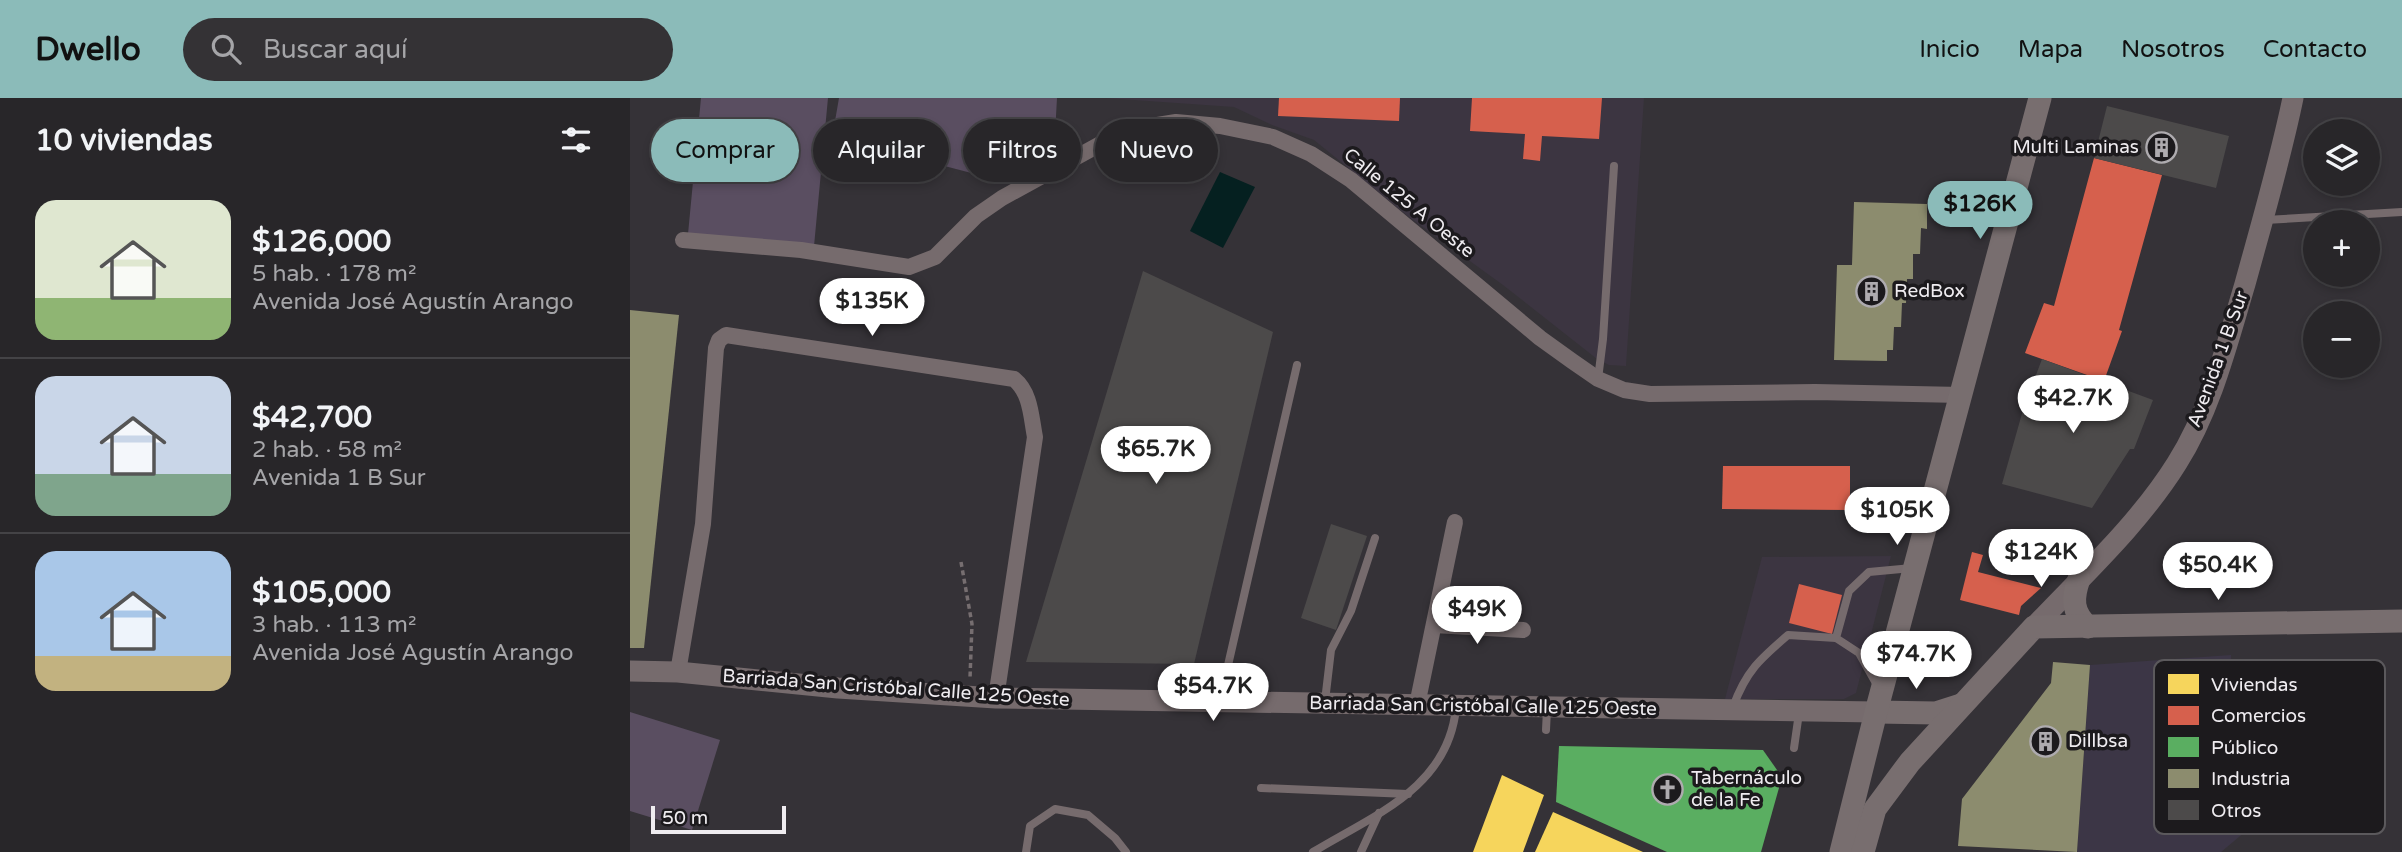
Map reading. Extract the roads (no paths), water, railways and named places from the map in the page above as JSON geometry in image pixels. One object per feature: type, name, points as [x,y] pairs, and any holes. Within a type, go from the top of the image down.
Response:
[{"type":"main road","points":[[1840,852],[2040,98]]},
{"type":"main road","points":[[2079,579],[2074,593],[2074,606],[2078,618],[2088,627]]},
{"type":"main road","points":[[2034,628],[2402,621]]},
{"type":"main road","name":"Avenida 1 B Sur","points":[[1863,852],[1875,809],[1910,762],[2034,628]]},
{"type":"main road","points":[[1878,703],[1936,713],[1961,705]]},
{"type":"street","name":"Avenida 1 B Sur","points":[[2034,628],[2135,518],[2177,462],[2206,403],[2263,220],[2293,98]]},
{"type":"street","name":"Calle 125 A Oeste","points":[[683,240],[801,250],[909,267],[935,257],[976,216],[1002,198],[1104,142],[1139,128],[1176,122],[1220,126],[1273,137],[1311,154],[1351,180],[1539,338],[1598,379],[1624,390],[1650,394],[1815,392],[1962,395]]},
{"type":"street","points":[[678,672],[703,524],[716,348],[719,340],[726,335],[1014,379],[1022,386],[1027,396],[1035,437],[996,698]]},
{"type":"street","points":[[1417,705],[1455,522]]},
{"type":"street","points":[[1434,625],[1523,630]]},
{"type":"street","name":"Barriada San Cristóbal Calle 125 Oeste","points":[[630,671],[678,672],[838,688],[996,698],[1799,711],[1878,703]]},
{"type":"lane","points":[[1598,379],[1614,166]]},
{"type":"lane","points":[[2263,220],[2402,212]]},
{"type":"lane","points":[[1220,702],[1297,365]]},
{"type":"lane","points":[[1325,704],[1331,650],[1351,611],[1376,538]]},
{"type":"lane","points":[[1836,638],[1849,591],[1869,572],[1914,568]]},
{"type":"lane","points":[[1731,710],[1740,688],[1756,662],[1788,635],[1836,638],[1858,653],[1868,667],[1878,703]]},
{"type":"lane","points":[[1314,852],[1409,794],[1436,767],[1454,724],[1456,705]]},
{"type":"lane","points":[[1546,730],[1547,707]]},
{"type":"lane","points":[[1794,748],[1799,711]]},
{"type":"lane","points":[[1261,788],[1409,794]]},
{"type":"lane","points":[[1026,852],[1030,826],[1055,809],[1088,815],[1115,838],[1126,852]]},
{"type":"lane","points":[[1361,852],[1378,813]]},
{"type":"place","name":"Multi Laminas","points":[[2162,147]]},
{"type":"place","name":"RedBox","points":[[1871,291]]},
{"type":"place","name":"Dillbsa","points":[[2045,741]]},
{"type":"place","name":"Tabernáculo de la Fe","points":[[1668,789]]}]
